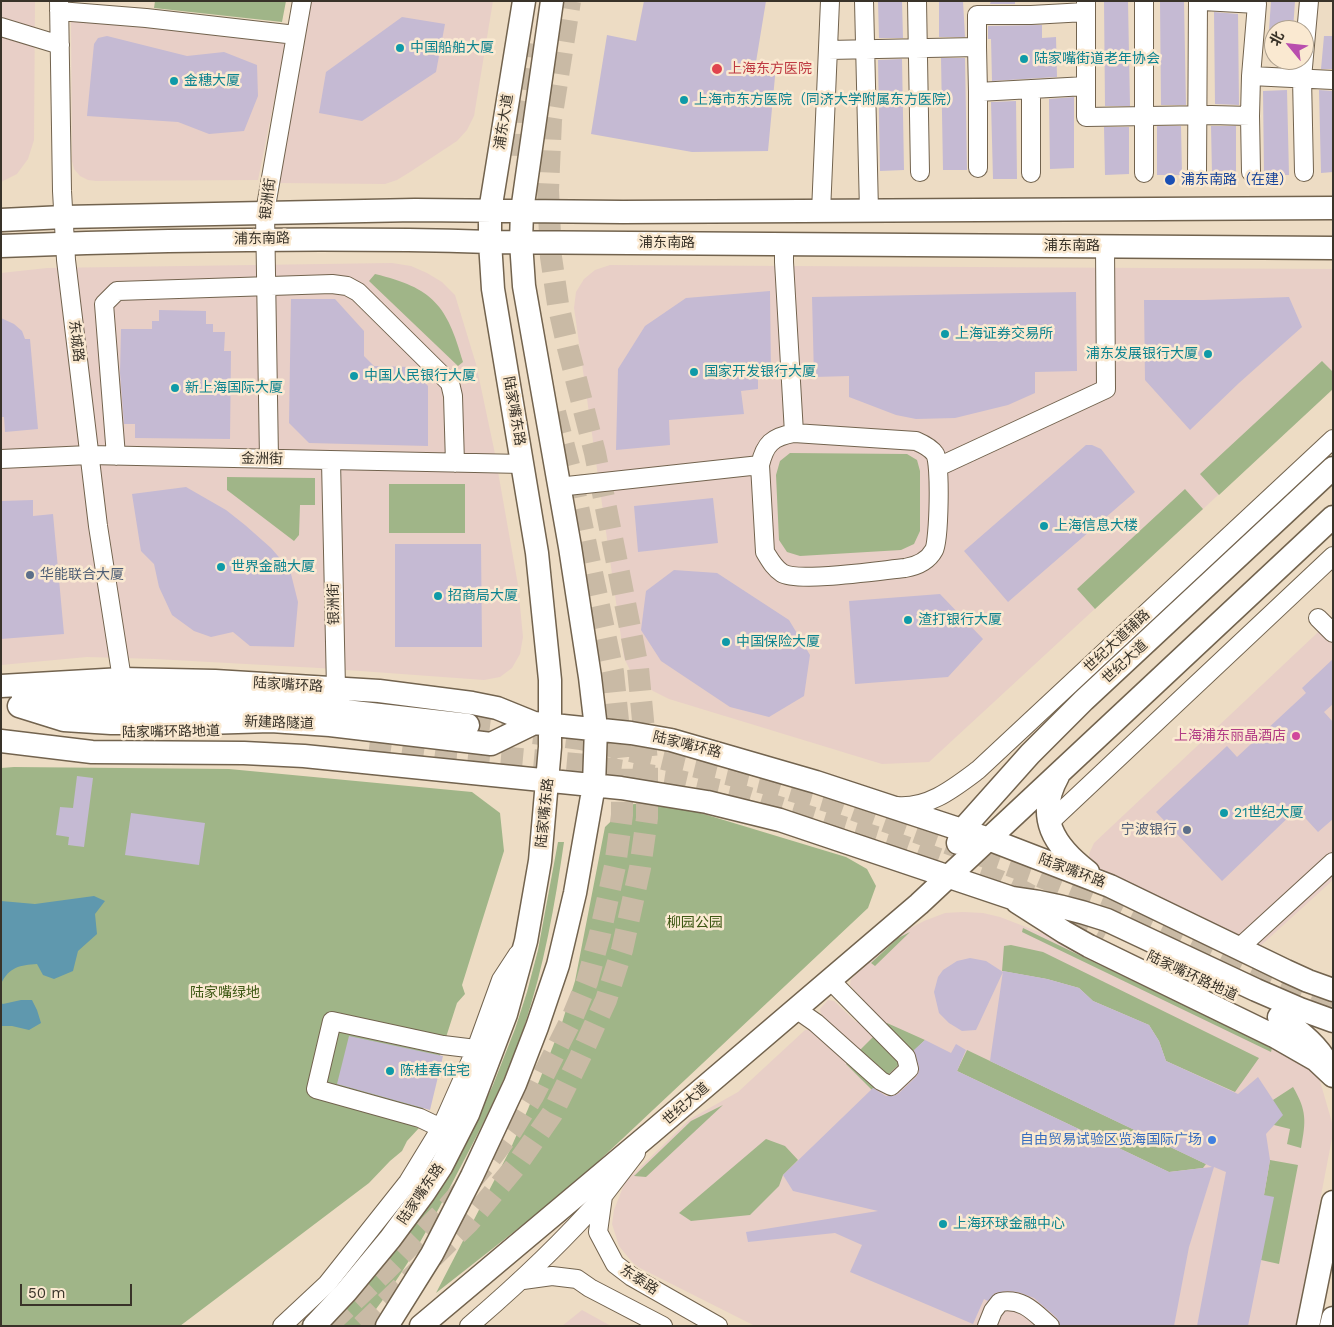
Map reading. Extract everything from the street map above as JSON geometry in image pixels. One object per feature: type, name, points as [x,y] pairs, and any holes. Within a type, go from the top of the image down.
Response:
[{"type":"main road","name":"浦东大道","points":[[490,242],[490,211],[524,1]]},
{"type":"main road","points":[[387,1326],[432,1254],[472,1176],[515,1084],[537,1027],[558,965],[575,893],[594,785],[596,728],[587,659],[570,548],[524,286],[522,211],[552,1]]},
{"type":"main road","name":"浦东南路","points":[[1,220],[265,212],[415,210],[820,212],[1333,208]]},
{"type":"main road","name":"浦东南路","points":[[1,246],[264,239],[1333,248]]},
{"type":"main road","name":"陆家嘴东路","points":[[314,1326],[346,1292],[390,1239],[424,1193],[441,1167],[468,1114],[506,1014],[526,941],[540,861],[548,781],[542,724],[550,680],[537,553],[493,289],[490,242]]},
{"type":"main road","name":"世纪大道","points":[[947,877],[963,830],[1030,754],[1084,700],[1333,468]]},
{"type":"main road","name":"世纪大道","points":[[421,1326],[919,904],[1333,517]]},
{"type":"main road","name":"陆家嘴环路","points":[[1,686],[122,679],[215,681],[380,691],[497,708],[542,724],[596,728],[671,740],[882,803],[988,839],[1110,886],[1308,981],[1333,990]]},
{"type":"main road","name":"陆家嘴环路","points":[[70,701],[155,701],[301,706],[468,726]]},
{"type":"main road","name":"新建路隧道","points":[[7,703],[70,701]]},
{"type":"main road","name":"新建路隧道","points":[[7,703],[64,720],[195,723],[271,721],[330,725],[491,744],[542,724]]},
{"type":"main road","name":"陆家嘴环路地道","points":[[1,739],[118,733],[241,731],[370,741]]},
{"type":"main road","points":[[1,739],[92,752],[244,753],[304,756],[594,785],[707,802],[780,820],[1012,898],[1063,906],[1106,920],[1256,990],[1333,1021]]},
{"type":"main road","points":[[1061,772],[1050,794],[1047,805],[1049,823],[1056,840],[1066,853],[1087,871],[1110,886]]},
{"type":"main road","points":[[1012,898],[1081,942],[1274,1036],[1316,1060],[1333,1076]]},
{"type":"main road","name":"陆家嘴环路地道","points":[[1105,934],[1279,1017],[1300,1031],[1315,1045],[1333,1072]]},
{"type":"main road","name":"陆家嘴环路地道","points":[[1279,1017],[1333,1032]]},
{"type":"main road","points":[[1308,1326],[1333,1202]]},
{"type":"main road","points":[[1331,1326],[1333,1318]]},
{"type":"street","name":"银洲街","points":[[269,460],[265,212],[302,1]]},
{"type":"street","points":[[820,212],[830,1]]},
{"type":"street","points":[[864,1],[869,211]]},
{"type":"street","points":[[917,1],[920,172]]},
{"type":"street","points":[[1144,1],[1144,173]]},
{"type":"street","points":[[1197,172],[1198,1]]},
{"type":"street","points":[[1203,1],[1257,3],[1251,76],[1251,172]]},
{"type":"street","points":[[1304,172],[1302,78],[1309,1]]},
{"type":"street","points":[[59,6],[296,35]]},
{"type":"street","name":"东城路","points":[[59,6],[64,244],[88,456],[122,679]]},
{"type":"street","points":[[978,168],[978,8],[1086,6],[1086,117],[1250,116]]},
{"type":"street","points":[[1,27],[60,45]]},
{"type":"street","points":[[828,50],[977,47]]},
{"type":"street","points":[[1251,76],[1333,80]]},
{"type":"street","points":[[978,92],[1086,86]]},
{"type":"street","points":[[1031,89],[1031,173]]},
{"type":"street","points":[[784,243],[794,433]]},
{"type":"street","points":[[938,467],[1106,390],[1105,246]]},
{"type":"street","points":[[116,456],[104,313],[104,304],[116,291],[332,284],[347,286],[358,292],[450,383],[453,396],[455,463]]},
{"type":"street","points":[[794,433],[916,441],[926,445],[936,454],[938,467],[937,538],[934,550],[926,559],[917,566],[905,568],[813,577],[797,577],[783,574],[772,565],[766,552],[760,465],[762,454],[769,443],[780,436],[794,433]]},
{"type":"street","name":"世纪大道辅路","points":[[882,803],[907,806],[931,801],[978,770],[1333,439]]},
{"type":"street","name":"金洲街","points":[[1,459],[116,456],[523,464]]},
{"type":"street","name":"银洲街","points":[[331,461],[336,688]]},
{"type":"street","points":[[558,487],[760,465]]},
{"type":"street","points":[[1049,823],[1333,556]]},
{"type":"street","points":[[1318,618],[1333,633]]},
{"type":"street","points":[[1239,948],[1333,862]]},
{"type":"street","points":[[282,1326],[327,1284],[408,1182],[441,1128],[476,1049],[502,980],[526,941]]},
{"type":"street","points":[[796,1009],[816,1023],[881,1081],[891,1086],[909,1069],[906,1058],[830,980]]},
{"type":"street","points":[[441,1128],[420,1118],[316,1089],[332,1021],[443,1045],[476,1049]]},
{"type":"street","name":"东泰路","points":[[652,1132],[603,1196],[598,1232],[615,1264],[650,1288],[718,1326]]},
{"type":"street","points":[[470,1326],[523,1280],[576,1228],[605,1194]]},
{"type":"street","name":"东泰路","points":[[523,1280],[552,1276],[577,1279],[590,1288],[660,1325]]},
{"type":"street","points":[[987,1326],[993,1311],[1000,1302],[1011,1300],[1022,1303],[1050,1326]]},
{"type":"shaded area","points":[[1,1],[35,1],[34,140],[28,159],[17,174],[1,182]]},
{"type":"shaded area","points":[[310,1],[493,1],[474,116],[467,130],[457,141],[410,172],[397,180],[385,184],[278,183]]},
{"type":"shaded area","points":[[71,19],[286,43],[258,180],[96,181],[80,176],[74,169],[72,161]]},
{"type":"shaded area","points":[[392,263],[411,266],[427,273],[442,282],[455,295],[476,364],[494,449],[518,585],[523,637],[520,654],[512,668],[500,677],[484,680],[155,659],[87,657],[1,665],[1,273],[47,268]]},
{"type":"shaded area","points":[[610,265],[1333,269],[1333,389],[929,762],[882,764],[669,699],[653,691],[630,670],[624,658],[574,308],[576,292],[584,279],[595,270]]},
{"type":"shaded area","points":[[1331,620],[1333,622],[1333,880],[1258,948],[1092,865],[1089,860],[1089,854],[1094,843]]},
{"type":"shaded area","points":[[945,913],[983,913],[1000,917],[1052,937],[1283,1048],[1303,1062],[1320,1081],[1333,1126],[1333,1133],[1296,1326],[755,1326],[638,1267],[619,1246],[612,1224],[614,1210],[625,1182],[690,1119],[738,1092],[805,1030],[813,1030],[830,1047],[841,1035],[821,1015],[820,1009],[828,1000],[834,1001],[856,1022],[870,1007],[850,985],[851,979],[901,933]]},
{"type":"shaded area","points":[[582,1310],[611,1326],[562,1326]]},
{"type":"green space","points":[[155,1],[286,1],[282,22],[154,8]]},
{"type":"green space","points":[[375,274],[395,279],[411,286],[435,302],[451,326],[463,362],[458,366],[369,281]]},
{"type":"green space","points":[[1322,361],[1333,372],[1333,389],[1219,495],[1200,474]]},
{"type":"green space","points":[[790,453],[907,454],[917,460],[920,471],[920,531],[914,544],[901,550],[800,556],[787,552],[779,540],[776,475],[780,461]]},
{"type":"green space","points":[[227,477],[315,478],[315,505],[300,505],[299,535],[294,541],[227,490]]},
{"type":"green space","points":[[389,484],[465,484],[465,533],[389,533]]},
{"type":"green space","points":[[1185,489],[1203,509],[1095,609],[1077,589]]},
{"type":"green space","name":"陆家嘴绿地","points":[[1,768],[229,769],[472,792],[500,813],[504,851],[462,985],[465,994],[457,1003],[420,1118],[415,1127],[419,1128],[407,1141],[402,1151],[369,1183],[180,1326],[1,1326]]},
{"type":"green space","name":"柳园公园","points":[[648,802],[684,808],[846,857],[867,869],[876,886],[868,908],[571,1187],[436,1293],[510,1150],[561,1026],[575,981],[605,827],[628,805]]},
{"type":"green space","points":[[558,842],[564,842],[553,912],[537,982],[524,1027],[490,1109],[420,1242],[376,1309],[363,1326],[329,1326],[473,1128],[493,1085],[527,992],[538,950]]},
{"type":"green space","points":[[1023,928],[1272,1048],[1271,1052],[1022,932]]},
{"type":"green space","points":[[910,932],[875,966],[871,963],[898,938]]},
{"type":"green space","points":[[1011,945],[1043,952],[1259,1058],[1235,1092],[1166,1061],[1159,1041],[1149,1025],[1093,1001],[1079,988],[1047,979],[1002,971],[1004,946]]},
{"type":"green space","points":[[887,1023],[925,1040],[872,1090],[846,1064]]},
{"type":"green space","points":[[967,1050],[1206,1164],[1203,1168],[1169,1172],[957,1071]]},
{"type":"green space","points":[[1293,1087],[1301,1103],[1304,1116],[1301,1148],[1287,1144],[1290,1129],[1274,1125],[1273,1100]]},
{"type":"green space","points":[[723,1105],[646,1177],[634,1176],[691,1121]]},
{"type":"green space","points":[[766,1139],[785,1146],[798,1160],[783,1175],[779,1186],[750,1215],[691,1221],[679,1213]]},
{"type":"green space","points":[[1270,1160],[1298,1165],[1279,1264],[1261,1260],[1264,1195]]},
{"type":"water","points":[[94,896],[105,901],[95,914],[97,934],[78,951],[73,971],[54,979],[43,975],[37,964],[25,965],[11,970],[1,984],[1,901],[35,904]]},
{"type":"water","points":[[32,1000],[41,1023],[29,1030],[12,1026],[1,1026],[1,1003]]},
{"type":"building","name":"上海市东方医院（同济大学附属东方医院）","points":[[644,1],[766,1],[756,62],[776,66],[768,151],[692,152],[591,134],[607,35],[636,41]]},
{"type":"building","points":[[878,1],[902,1],[903,38],[879,38]]},
{"type":"building","points":[[939,1],[963,1],[965,37],[939,37]]},
{"type":"building","points":[[991,1],[1015,1],[1015,4],[990,4]]},
{"type":"building","points":[[1104,1],[1128,1],[1130,106],[1105,106]]},
{"type":"building","points":[[1160,1],[1184,1],[1186,105],[1161,105]]},
{"type":"building","points":[[1271,1],[1295,1],[1294,20],[1270,20]]},
{"type":"building","points":[[1214,12],[1238,14],[1239,105],[1215,104]]},
{"type":"building","name":"中国船舶大厦","points":[[402,17],[445,24],[436,72],[362,121],[319,113],[326,72]]},
{"type":"building","name":"陆家嘴街道老年协会","points":[[1042,25],[1042,38],[1056,37],[1057,77],[992,81],[991,39],[988,39],[988,26]]},
{"type":"building","name":"金穗大厦","points":[[107,36],[187,56],[224,52],[257,65],[258,96],[244,131],[209,134],[178,122],[87,116],[94,44],[98,38]]},
{"type":"building","points":[[1324,36],[1333,36],[1333,69],[1321,69]]},
{"type":"building","points":[[941,58],[965,58],[967,170],[943,170]]},
{"type":"building","points":[[902,59],[904,170],[880,171],[878,60]]},
{"type":"building","points":[[1287,90],[1289,175],[1264,175],[1263,91]]},
{"type":"building","points":[[1319,90],[1333,91],[1333,172],[1321,173]]},
{"type":"building","points":[[1074,97],[1074,168],[1050,169],[1049,99]]},
{"type":"building","points":[[1016,101],[1017,179],[993,179],[991,102]]},
{"type":"building","points":[[1157,126],[1181,126],[1182,175],[1157,175]]},
{"type":"building","points":[[1211,126],[1236,126],[1236,173],[1212,174]]},
{"type":"building","points":[[1104,127],[1129,127],[1129,174],[1105,175]]},
{"type":"building","name":"国家开发银行大厦","points":[[770,291],[771,374],[758,375],[758,389],[741,391],[744,414],[669,420],[670,445],[616,450],[618,369],[645,326],[686,298]]},
{"type":"building","name":"上海证券交易所","points":[[1076,292],[1077,371],[1035,372],[1035,393],[1008,405],[955,418],[916,419],[896,415],[849,397],[849,376],[814,377],[812,297]]},
{"type":"building","name":"浦东发展银行大厦","points":[[1289,297],[1302,327],[1190,430],[1145,380],[1144,300]]},
{"type":"building","name":"中国人民银行大厦","points":[[291,299],[335,299],[364,331],[364,356],[374,366],[410,367],[428,386],[428,446],[309,443],[289,423]]},
{"type":"building","name":"新上海国际大厦","points":[[159,310],[206,311],[206,324],[213,324],[213,332],[225,332],[224,351],[231,351],[230,439],[135,438],[135,424],[124,424],[120,373],[121,329],[152,329],[152,321],[159,321]]},
{"type":"building","points":[[1,318],[14,324],[22,331],[25,339],[30,339],[38,429],[5,432],[4,417],[1,417]]},
{"type":"building","name":"上海信息大楼","points":[[1086,445],[1092,445],[1101,449],[1135,492],[1008,602],[964,551]]},
{"type":"building","name":"世界金融大厦","points":[[186,487],[226,510],[245,525],[271,548],[290,570],[298,602],[294,647],[250,646],[233,632],[211,637],[194,631],[172,615],[159,587],[154,564],[141,551],[132,494]]},
{"type":"building","points":[[713,498],[718,543],[638,552],[634,506]]},
{"type":"building","name":"华能联合大厦","points":[[33,500],[33,516],[53,514],[64,634],[1,639],[1,501]]},
{"type":"building","name":"招商局大厦","points":[[395,544],[481,544],[482,647],[395,647]]},
{"type":"building","name":"中国保险大厦","points":[[674,570],[717,573],[789,620],[810,655],[804,696],[769,717],[730,707],[661,661],[641,630],[646,591]]},
{"type":"building","name":"渣打银行大厦","points":[[940,594],[983,639],[948,677],[855,684],[849,601]]},
{"type":"building","points":[[1333,659],[1333,704],[1324,712],[1333,722],[1333,819],[1318,832],[1297,809],[1222,881],[1156,812],[1227,746],[1237,757],[1306,693],[1302,688]]},
{"type":"building","points":[[77,776],[93,778],[84,847],[68,845],[69,837],[56,835],[60,807],[73,808]]},
{"type":"building","points":[[131,813],[205,823],[199,865],[125,855]]},
{"type":"building","points":[[970,958],[986,961],[1003,972],[976,1030],[962,1031],[949,1023],[939,1013],[934,992],[938,977],[943,970],[957,961]]},
{"type":"building","points":[[1003,971],[1047,979],[1079,988],[1093,1001],[1149,1025],[1159,1041],[1166,1061],[1238,1094],[1258,1077],[1283,1115],[1266,1134],[1270,1160],[1264,1195],[1274,1197],[1248,1326],[1197,1326],[1226,1172],[1214,1167],[1189,1247],[1174,1326],[1060,1326],[1057,1318],[1034,1298],[1018,1292],[1007,1291],[995,1293],[988,1301],[984,1299],[973,1324],[850,1272],[862,1245],[835,1233],[748,1242],[746,1232],[878,1211],[793,1191],[783,1175],[873,1088],[886,1096],[893,1096],[898,1094],[916,1077],[919,1067],[914,1050],[925,1040],[951,1053],[956,1044],[966,1050],[957,1071],[1169,1172],[1212,1167],[990,1061]]},
{"type":"building","name":"陈桂春住宅","points":[[349,1036],[443,1056],[430,1110],[337,1084]]},
{"type":"tunnel","points":[[362,1326],[469,1222],[515,1167],[552,1114],[606,1000],[622,950],[640,868],[647,818],[647,762],[638,668],[595,453],[558,304],[551,257],[548,190],[551,120],[570,1]]},
{"type":"tunnel","points":[[522,156],[523,120],[535,44]]},
{"type":"tunnel","points":[[330,1323],[447,1208],[490,1159],[512,1130],[533,1096],[573,1016],[587,982],[600,934],[615,866],[622,815],[622,760],[613,672],[570,469],[555,412]]},
{"type":"tunnel","points":[[468,725],[581,739],[776,786],[840,805],[1039,876],[1119,909],[1303,997],[1333,1009]]},
{"type":"tunnel","points":[[370,741],[446,752],[586,765],[667,778],[736,794],[889,841],[1000,881],[1105,935]]},
{"type":"place","name":"中国船舶大厦","points":[[400,48]]},
{"type":"place","name":"陆家嘴街道老年协会","points":[[1024,59]]},
{"type":"place","name":"上海东方医院","points":[[717,69]]},
{"type":"place","name":"金穗大厦","points":[[174,81]]},
{"type":"place","name":"上海市东方医院（同济大学附属东方医院）","points":[[684,100]]},
{"type":"place","name":"浦东南路（在建）","points":[[1170,180]]},
{"type":"place","name":"上海证券交易所","points":[[945,334]]},
{"type":"place","name":"浦东发展银行大厦","points":[[1208,354]]},
{"type":"place","name":"国家开发银行大厦","points":[[694,372]]},
{"type":"place","name":"中国人民银行大厦","points":[[354,376]]},
{"type":"place","name":"新上海国际大厦","points":[[175,388]]},
{"type":"place","name":"上海信息大楼","points":[[1044,526]]},
{"type":"place","name":"世界金融大厦","points":[[221,567]]},
{"type":"place","name":"华能联合大厦","points":[[30,575]]},
{"type":"place","name":"招商局大厦","points":[[438,596]]},
{"type":"place","name":"渣打银行大厦","points":[[908,620]]},
{"type":"place","name":"中国保险大厦","points":[[726,642]]},
{"type":"place","name":"上海浦东丽晶酒店","points":[[1296,736]]},
{"type":"place","name":"21世纪大厦","points":[[1224,813]]},
{"type":"place","name":"宁波银行","points":[[1187,830]]},
{"type":"place","name":"陈桂春住宅","points":[[390,1071]]},
{"type":"place","name":"自由贸易试验区览海国际广场","points":[[1212,1140]]},
{"type":"place","name":"上海环球金融中心","points":[[943,1224]]}]
